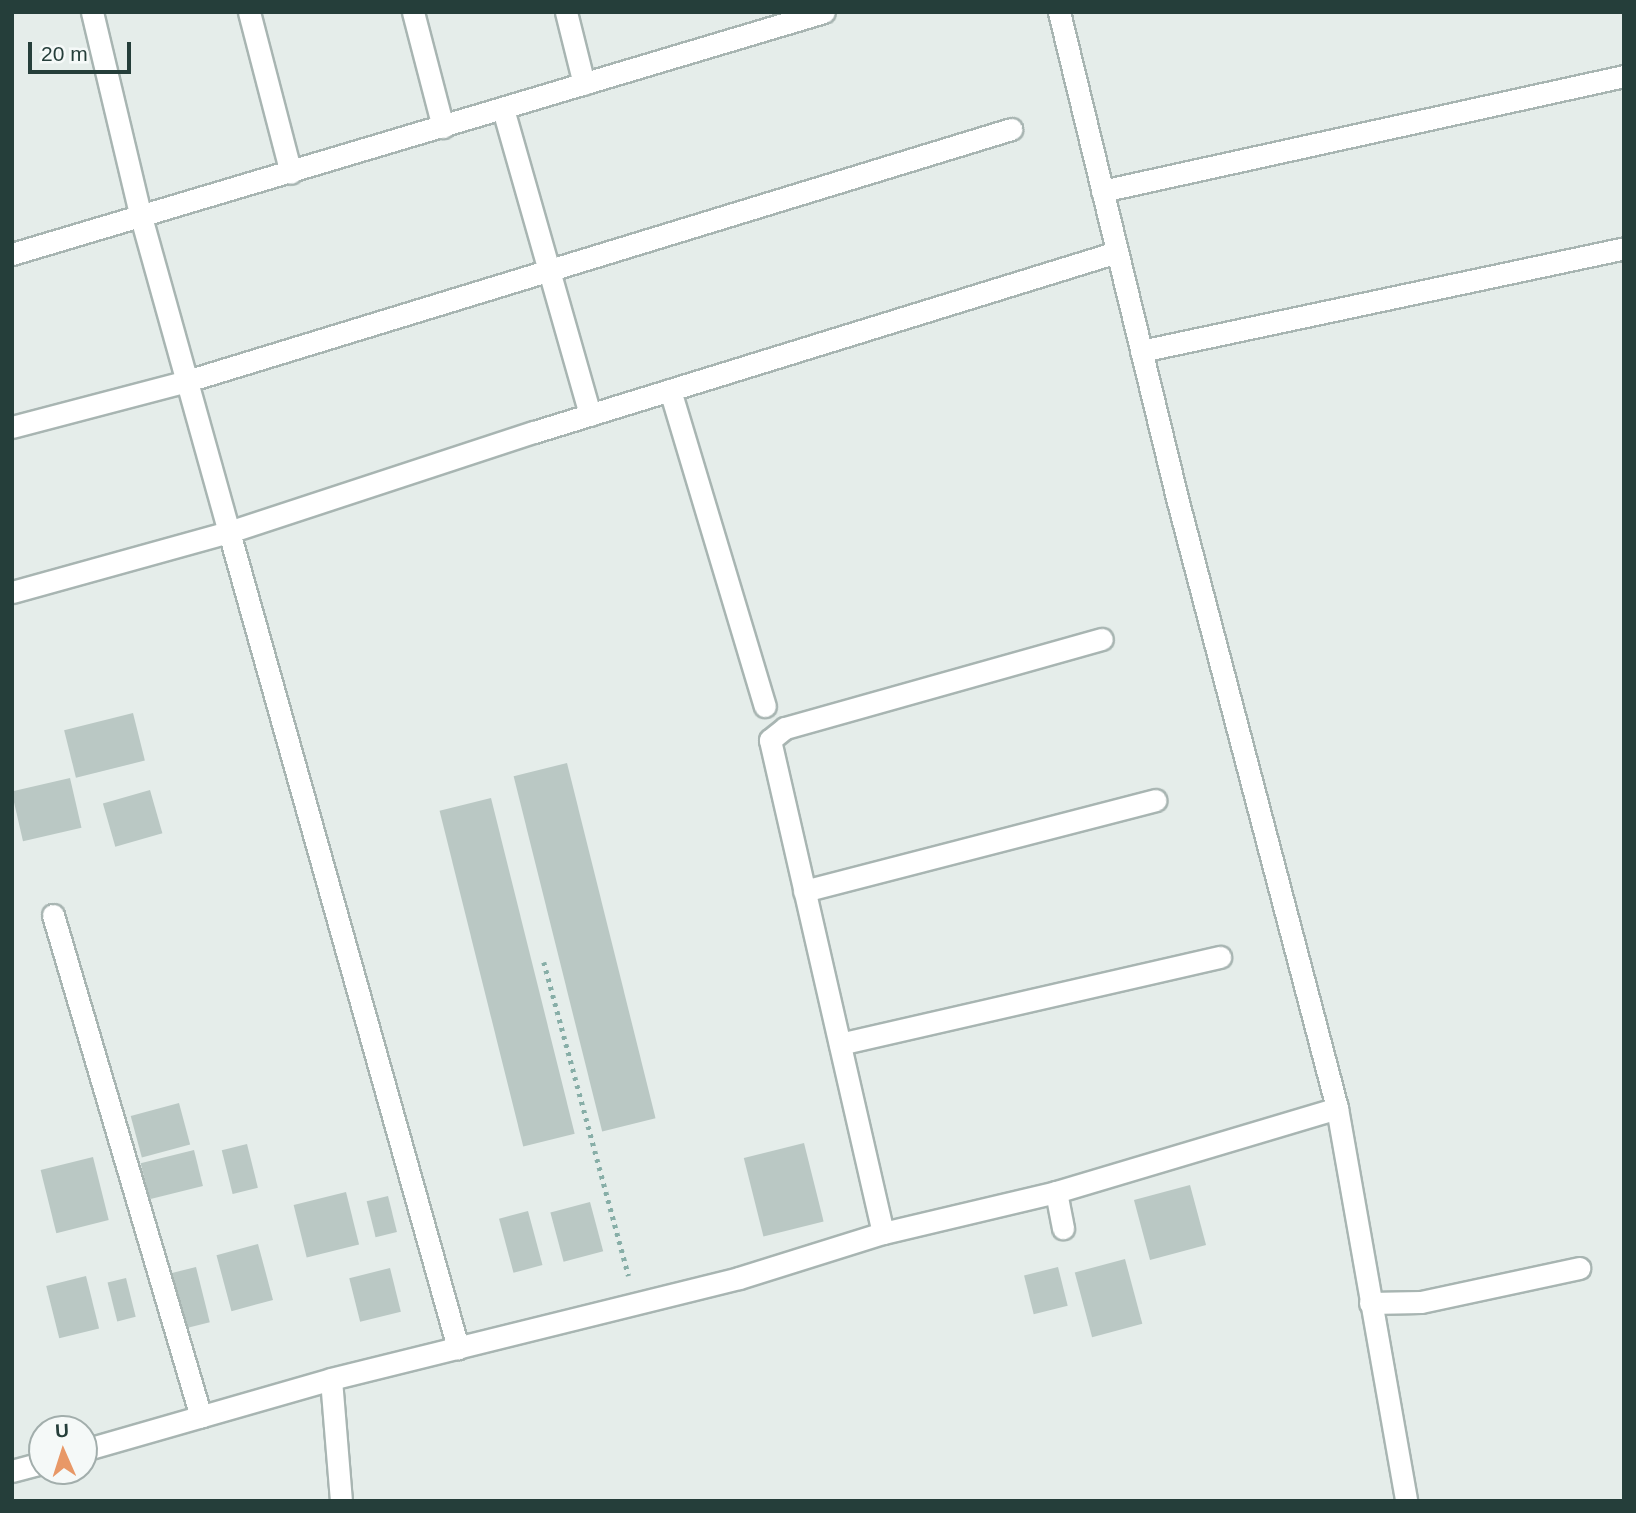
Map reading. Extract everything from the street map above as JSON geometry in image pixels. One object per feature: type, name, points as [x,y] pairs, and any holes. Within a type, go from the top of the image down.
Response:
[{"type":"street","points":[[92,12],[141,217],[458,1348]]},
{"type":"street","points":[[413,12],[443,127]]},
{"type":"street","points":[[566,12],[584,84]]},
{"type":"street","points":[[12,254],[824,12]]},
{"type":"street","points":[[1059,12],[1141,351],[1337,1108],[1406,1501]]},
{"type":"street","points":[[251,13],[291,173]]},
{"type":"street","points":[[1102,191],[1624,76]]},
{"type":"street","points":[[503,109],[590,415]]},
{"type":"street","points":[[12,426],[187,381],[1011,129]]},
{"type":"street","points":[[1141,351],[1624,248]]},
{"type":"street","points":[[12,592],[229,532],[590,415],[1117,251]]},
{"type":"street","points":[[670,390],[765,706]]},
{"type":"street","points":[[883,1233],[769,750],[776,732],[1102,639]]},
{"type":"street","points":[[804,891],[1155,800]]},
{"type":"street","points":[[53,915],[201,1417]]},
{"type":"street","points":[[840,1045],[1220,957]]},
{"type":"street","points":[[98,1446],[331,1380],[635,1300],[739,1278],[883,1233],[1056,1192],[1337,1108]]},
{"type":"street","points":[[1056,1192],[1063,1228]]},
{"type":"street","points":[[1370,1303],[1421,1302],[1579,1268]]},
{"type":"street","points":[[331,1380],[341,1501]]},
{"type":"path","points":[[544,962],[635,1300]]},
{"type":"building","points":[[133,713],[145,761],[76,778],[64,730]]},
{"type":"building","points":[[567,763],[656,1118],[602,1131],[514,776]]},
{"type":"building","points":[[70,778],[81,828],[23,841],[12,791]]},
{"type":"building","points":[[150,790],[162,833],[115,847],[103,804]]},
{"type":"building","points":[[491,798],[575,1134],[523,1147],[440,811]]},
{"type":"building","points":[[179,1103],[190,1145],[142,1157],[131,1116]]},
{"type":"building","points":[[804,1143],[824,1222],[763,1237],[744,1158]]},
{"type":"building","points":[[247,1144],[258,1188],[233,1194],[222,1150]]},
{"type":"building","points":[[194,1150],[203,1186],[150,1199],[141,1163]]},
{"type":"building","points":[[93,1157],[109,1220],[56,1233],[41,1170]]},
{"type":"building","points":[[1190,1185],[1206,1245],[1150,1260],[1134,1200]]},
{"type":"building","points":[[346,1192],[359,1244],[307,1257],[294,1205]]},
{"type":"building","points":[[388,1196],[397,1232],[376,1237],[367,1201]]},
{"type":"building","points":[[590,1202],[603,1251],[564,1262],[550,1213]]},
{"type":"building","points":[[528,1211],[542,1265],[514,1273],[499,1219]]},
{"type":"building","points":[[258,1244],[273,1300],[231,1311],[216,1255]]},
{"type":"building","points":[[1125,1259],[1142,1324],[1092,1337],[1075,1272]]},
{"type":"building","points":[[196,1267],[210,1322],[177,1331],[163,1275]]},
{"type":"building","points":[[1058,1267],[1068,1306],[1034,1314],[1024,1275]]},
{"type":"building","points":[[390,1268],[401,1312],[360,1322],[349,1278]]},
{"type":"building","points":[[86,1276],[99,1328],[59,1338],[46,1286]]},
{"type":"building","points":[[126,1278],[136,1317],[117,1321],[108,1283]]}]
